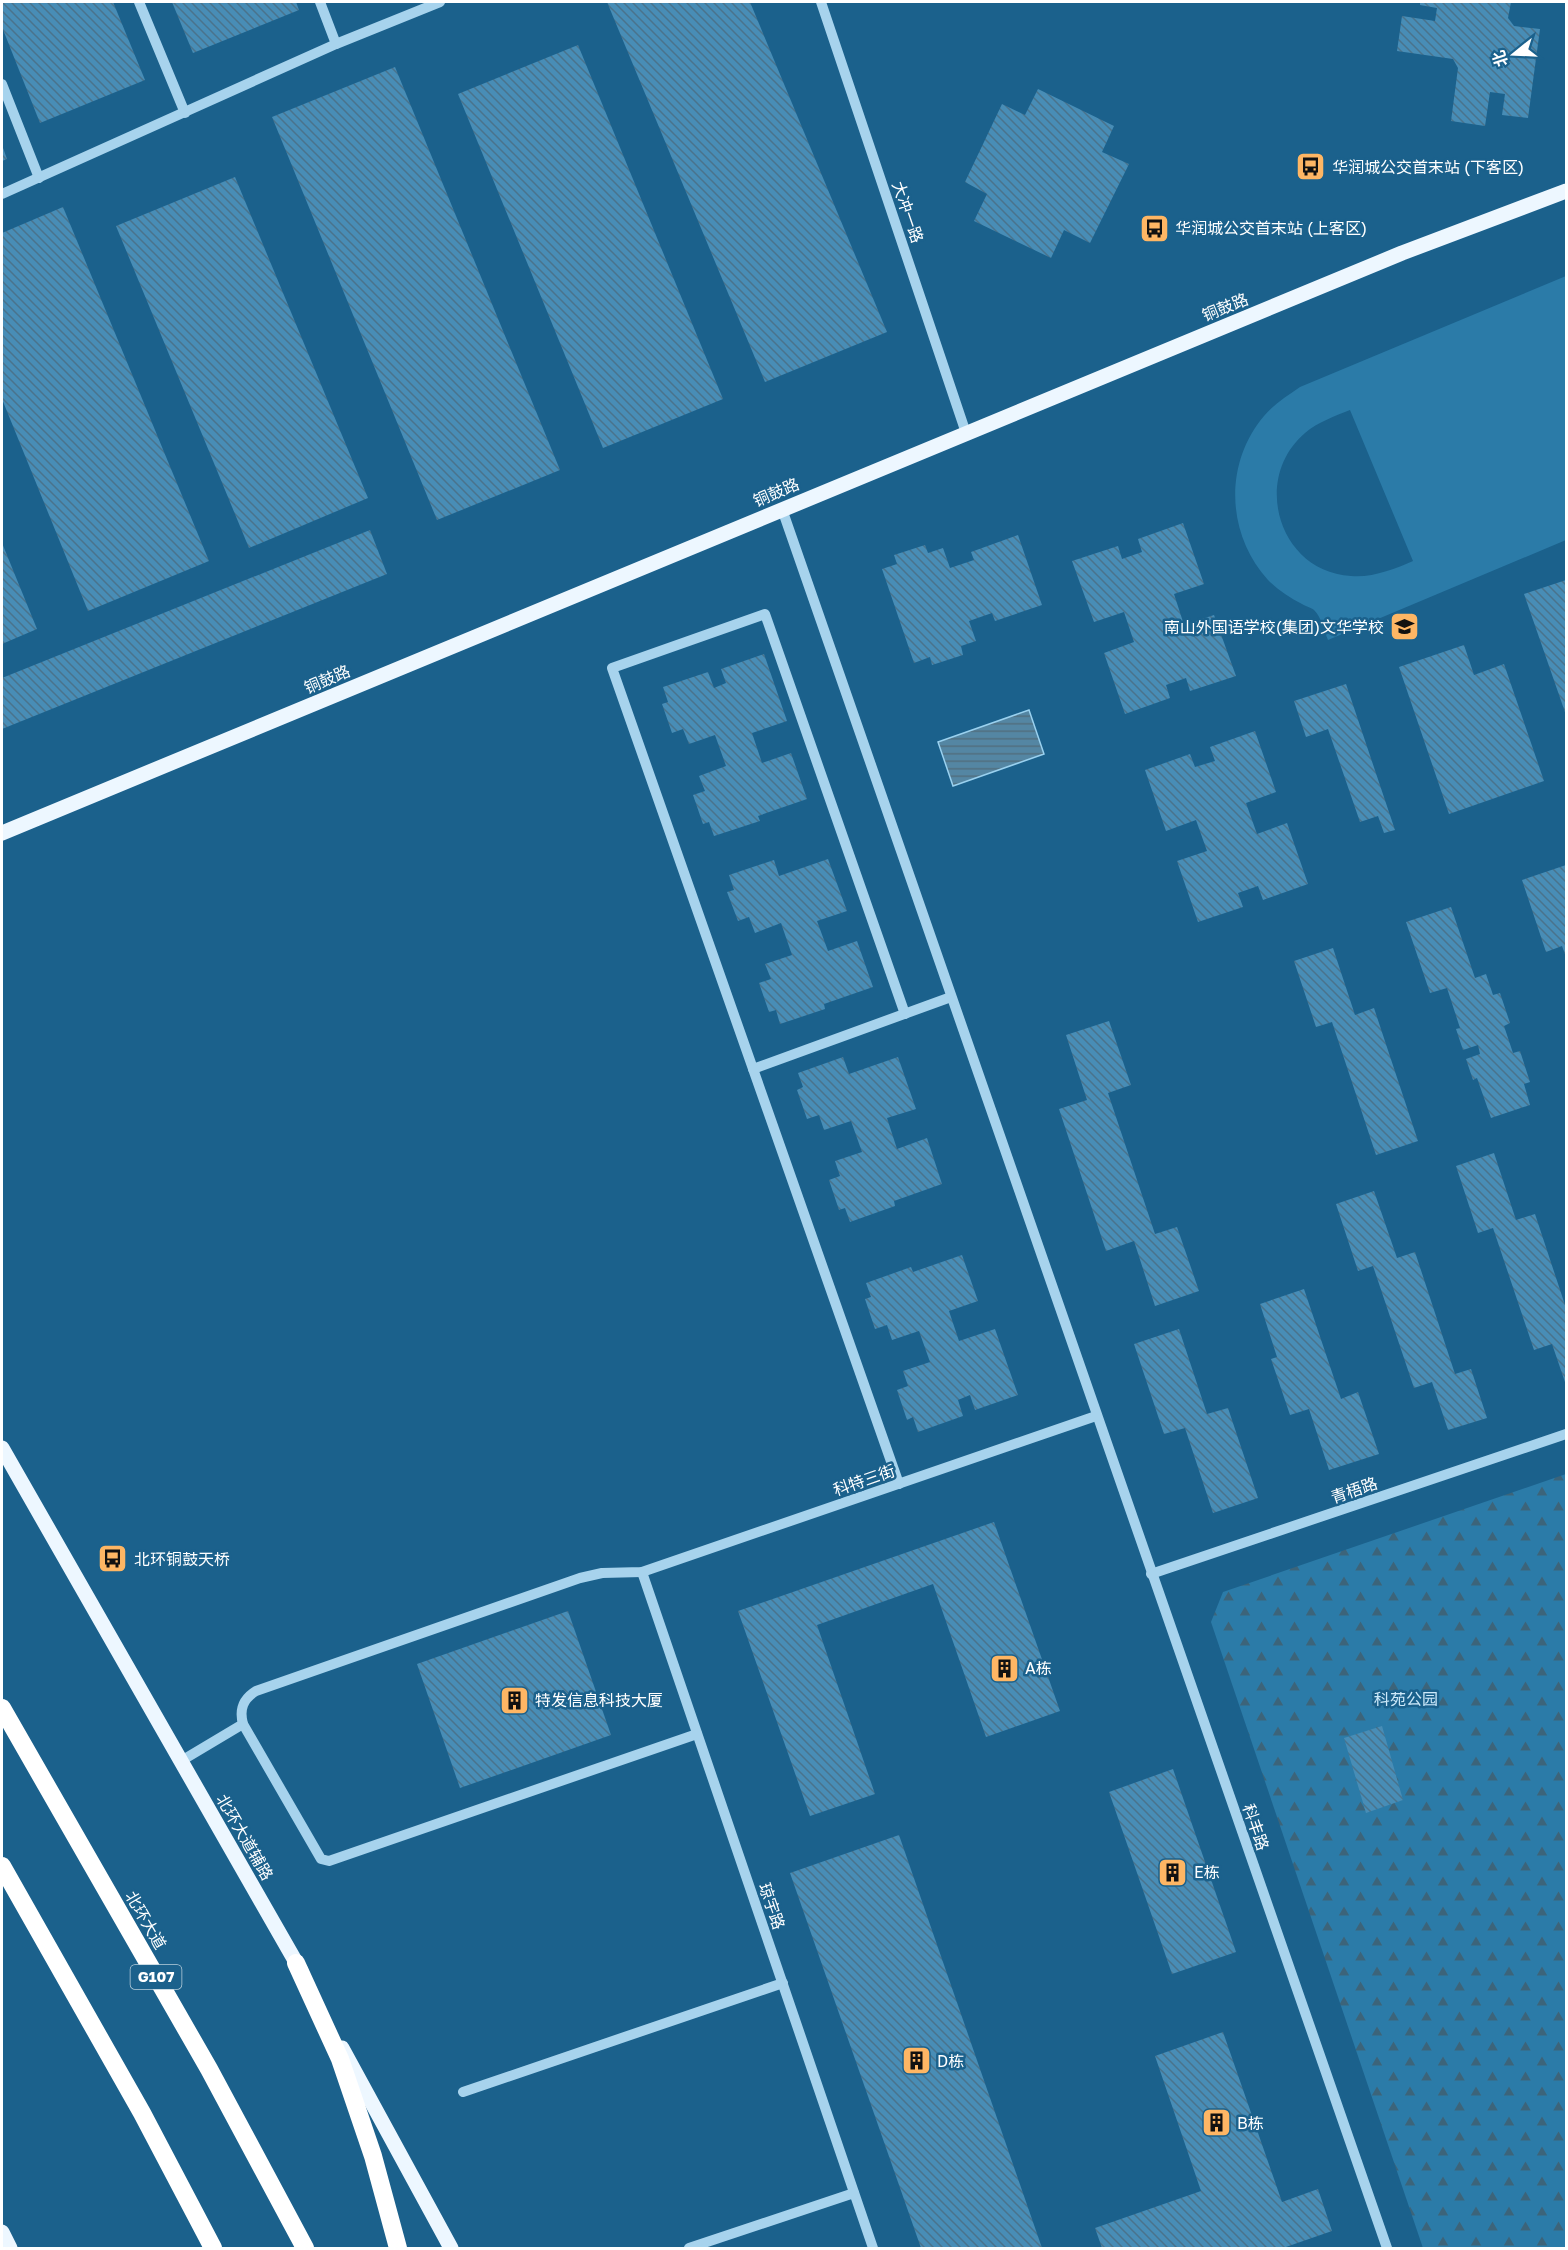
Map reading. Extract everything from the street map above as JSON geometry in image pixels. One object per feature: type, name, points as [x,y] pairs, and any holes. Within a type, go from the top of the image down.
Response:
[{"type":"highway","name":"北环大道","points":[[2,1708],[209,2069],[305,2248]]},
{"type":"highway","points":[[2,1866],[142,2113],[213,2248]]},
{"type":"highway","points":[[296,1963],[340,2059],[373,2156],[398,2248]]},
{"type":"main road","name":"铜鼓路","points":[[2,833],[1402,253],[1566,191]]},
{"type":"main road","name":"北环大道辅路","points":[[2,1448],[296,1963],[451,2248]]},
{"type":"main road","points":[[2,2232],[10,2248]]},
{"type":"street","points":[[140,2],[185,113]]},
{"type":"street","points":[[320,2],[336,44]]},
{"type":"street","points":[[2,194],[336,44],[440,2]]},
{"type":"street","name":"大冲一路","points":[[821,2],[966,433]]},
{"type":"street","points":[[2,84],[39,178]]},
{"type":"street","name":"科丰路","points":[[782,509],[1387,2248]]},
{"type":"street","points":[[899,1484],[612,668],[765,614],[905,1014]]},
{"type":"street","points":[[753,1069],[951,997]]},
{"type":"street","name":"科特三街","points":[[243,1724],[241,1709],[249,1696],[256,1691],[580,1578],[602,1573],[642,1572],[1096,1416]]},
{"type":"street","name":"青梧路","points":[[1151,1574],[1566,1434]]},
{"type":"street","name":"琼宇路","points":[[642,1572],[873,2248]]},
{"type":"street","points":[[181,1761],[243,1724],[321,1858],[329,1861],[697,1734]]},
{"type":"street","points":[[463,2092],[783,1983]]},
{"type":"street","points":[[689,2248],[854,2193]]},
{"type":"green space","points":[[1566,276],[1566,540],[1328,640],[1314,610],[1276,587],[1254,562],[1244,542],[1235,498],[1242,455],[1251,435],[1268,412],[1300,387]],"holes":[[[1350,410],[1413,561],[1375,574],[1351,576],[1326,571],[1306,558],[1291,541],[1281,520],[1277,497],[1279,474],[1289,452],[1305,433],[1321,422]]]},
{"type":"green space","name":"科苑公园","points":[[1566,1474],[1566,2248],[1423,2248],[1211,1622],[1223,1592]]},
{"type":"shaded area","points":[[1029,710],[1044,754],[953,786],[938,742]]},
{"type":"building","points":[[2,2],[113,2],[145,80],[40,123],[2,27]]},
{"type":"building","points":[[172,2],[296,2],[299,10],[193,53]]},
{"type":"building","points":[[607,2],[750,2],[887,332],[765,382]]},
{"type":"building","points":[[1420,2],[1511,2],[1508,18],[1514,26],[1540,29],[1528,118],[1502,115],[1505,94],[1490,92],[1485,126],[1451,121],[1458,68],[1453,59],[1397,51],[1402,16],[1435,21],[1437,8],[1420,5]]},
{"type":"building","points":[[578,45],[723,399],[603,448],[458,94]]},
{"type":"building","points":[[395,67],[560,470],[437,520],[272,117]]},
{"type":"building","points":[[1038,89],[1114,126],[1102,152],[1129,164],[1090,243],[1064,230],[1051,258],[974,221],[987,194],[965,182],[1002,104],[1025,115]]},
{"type":"building","points":[[2,145],[7,159],[2,161]]},
{"type":"building","points":[[235,177],[368,498],[249,548],[116,226]]},
{"type":"building","points":[[63,207],[209,561],[88,611],[2,399],[2,233]]},
{"type":"building","points":[[1183,523],[1204,584],[1174,594],[1184,625],[1214,615],[1236,676],[1190,691],[1186,678],[1166,685],[1170,698],[1125,714],[1104,653],[1134,642],[1124,612],[1094,622],[1072,561],[1118,546],[1122,559],[1142,552],[1138,539]]},
{"type":"building","points":[[370,530],[387,574],[2,729],[2,678]]},
{"type":"building","points":[[1018,535],[1042,605],[995,621],[992,613],[969,621],[976,641],[961,646],[963,655],[932,665],[930,657],[914,663],[882,569],[897,564],[894,555],[925,545],[928,553],[943,548],[950,568],[974,560],[971,552]]},
{"type":"building","points":[[2,543],[37,629],[2,644]]},
{"type":"building","points":[[1566,580],[1566,715],[1524,594]]},
{"type":"building","points":[[1464,645],[1474,675],[1504,664],[1544,781],[1449,814],[1399,667]]},
{"type":"building","points":[[764,654],[787,721],[752,733],[762,763],[791,753],[807,799],[758,816],[760,821],[714,836],[709,822],[703,824],[693,795],[705,791],[699,776],[726,766],[715,735],[689,744],[683,729],[672,733],[662,704],[668,702],[663,687],[708,672],[714,688],[726,683],[721,669]]},
{"type":"building","points":[[1346,684],[1395,830],[1384,833],[1378,816],[1360,822],[1328,729],[1306,737],[1294,701]]},
{"type":"building","points":[[1255,731],[1276,792],[1246,803],[1257,834],[1287,823],[1308,884],[1263,900],[1258,886],[1238,893],[1243,907],[1198,922],[1177,861],[1207,851],[1196,820],[1166,831],[1145,770],[1190,754],[1195,767],[1215,761],[1210,747]]},
{"type":"building","points":[[828,859],[847,911],[817,921],[828,951],[857,941],[873,987],[824,1004],[825,1009],[780,1024],[776,1010],[769,1012],[759,983],[771,979],[765,964],[792,955],[781,923],[755,933],[749,917],[738,921],[727,892],[734,890],[729,875],[774,860],[779,876]]},
{"type":"building","points":[[1566,865],[1566,957],[1562,946],[1546,952],[1522,880]]},
{"type":"building","points":[[1451,907],[1475,978],[1486,974],[1493,995],[1500,993],[1510,1023],[1504,1026],[1513,1053],[1520,1051],[1530,1082],[1524,1084],[1530,1105],[1491,1118],[1477,1078],[1473,1080],[1466,1059],[1480,1054],[1478,1045],[1463,1050],[1456,1029],[1460,1028],[1447,988],[1430,993],[1406,922]]},
{"type":"building","points":[[1333,948],[1355,1015],[1374,1008],[1418,1141],[1376,1155],[1332,1022],[1316,1027],[1294,961]]},
{"type":"building","points":[[1109,1021],[1131,1085],[1108,1093],[1155,1234],[1177,1227],[1199,1291],[1155,1306],[1134,1241],[1106,1251],[1059,1109],[1087,1100],[1066,1035]]},
{"type":"building","points":[[843,1057],[849,1074],[898,1057],[916,1109],[887,1118],[897,1149],[927,1138],[942,1184],[894,1201],[895,1206],[850,1222],[845,1208],[839,1210],[829,1180],[840,1176],[835,1161],[862,1152],[851,1121],[824,1130],[819,1115],[807,1119],[797,1090],[803,1087],[798,1073]]},
{"type":"building","points":[[1494,1153],[1516,1220],[1535,1214],[1566,1308],[1566,1385],[1552,1344],[1534,1350],[1493,1228],[1478,1233],[1456,1166]]},
{"type":"building","points":[[1374,1191],[1397,1258],[1415,1252],[1455,1374],[1471,1369],[1487,1418],[1448,1430],[1432,1382],[1414,1388],[1373,1266],[1358,1271],[1336,1204]]},
{"type":"building","points":[[962,1255],[978,1301],[949,1311],[959,1341],[995,1329],[1018,1395],[975,1410],[970,1395],[958,1400],[963,1416],[918,1432],[913,1417],[907,1420],[897,1390],[908,1386],[903,1371],[930,1362],[919,1331],[892,1340],[887,1325],[875,1329],[865,1299],[871,1297],[866,1283],[911,1267],[913,1272]]},
{"type":"building","points":[[1304,1289],[1341,1399],[1358,1392],[1379,1454],[1329,1470],[1309,1409],[1290,1415],[1271,1359],[1277,1357],[1260,1304]]},
{"type":"building","points":[[1179,1329],[1207,1414],[1228,1408],[1258,1498],[1213,1513],[1185,1428],[1164,1434],[1134,1344]]},
{"type":"building","name":"A栋","points":[[994,1522],[1060,1711],[986,1737],[933,1584],[817,1625],[875,1794],[810,1816],[738,1611]]},
{"type":"building","name":"特发信息科技大厦","points":[[568,1611],[611,1735],[460,1788],[417,1664]]},
{"type":"building","points":[[1382,1726],[1403,1800],[1366,1813],[1344,1738]]},
{"type":"building","name":"E栋","points":[[1173,1769],[1236,1952],[1172,1974],[1109,1792]]},
{"type":"building","name":"D栋","points":[[899,1835],[1042,2248],[921,2248],[790,1873]]},
{"type":"building","name":"B栋","points":[[1223,2032],[1282,2202],[1318,2189],[1332,2231],[1283,2248],[1102,2248],[1095,2228],[1201,2191],[1155,2056]]},
{"type":"place","name":"华润城公交首末站 (下客区)","points":[[1311,167]]},
{"type":"place","name":"华润城公交首末站 (上客区)","points":[[1154,228]]},
{"type":"place","name":"南山外国语学校(集团)文华学校","points":[[1405,627]]},
{"type":"place","name":"北环铜鼓天桥","points":[[113,1559]]},
{"type":"place","name":"A栋","points":[[1004,1668]]},
{"type":"place","name":"特发信息科技大厦","points":[[514,1700]]},
{"type":"place","name":"E栋","points":[[1173,1872]]},
{"type":"place","name":"D栋","points":[[916,2061]]},
{"type":"place","name":"B栋","points":[[1216,2123]]}]
